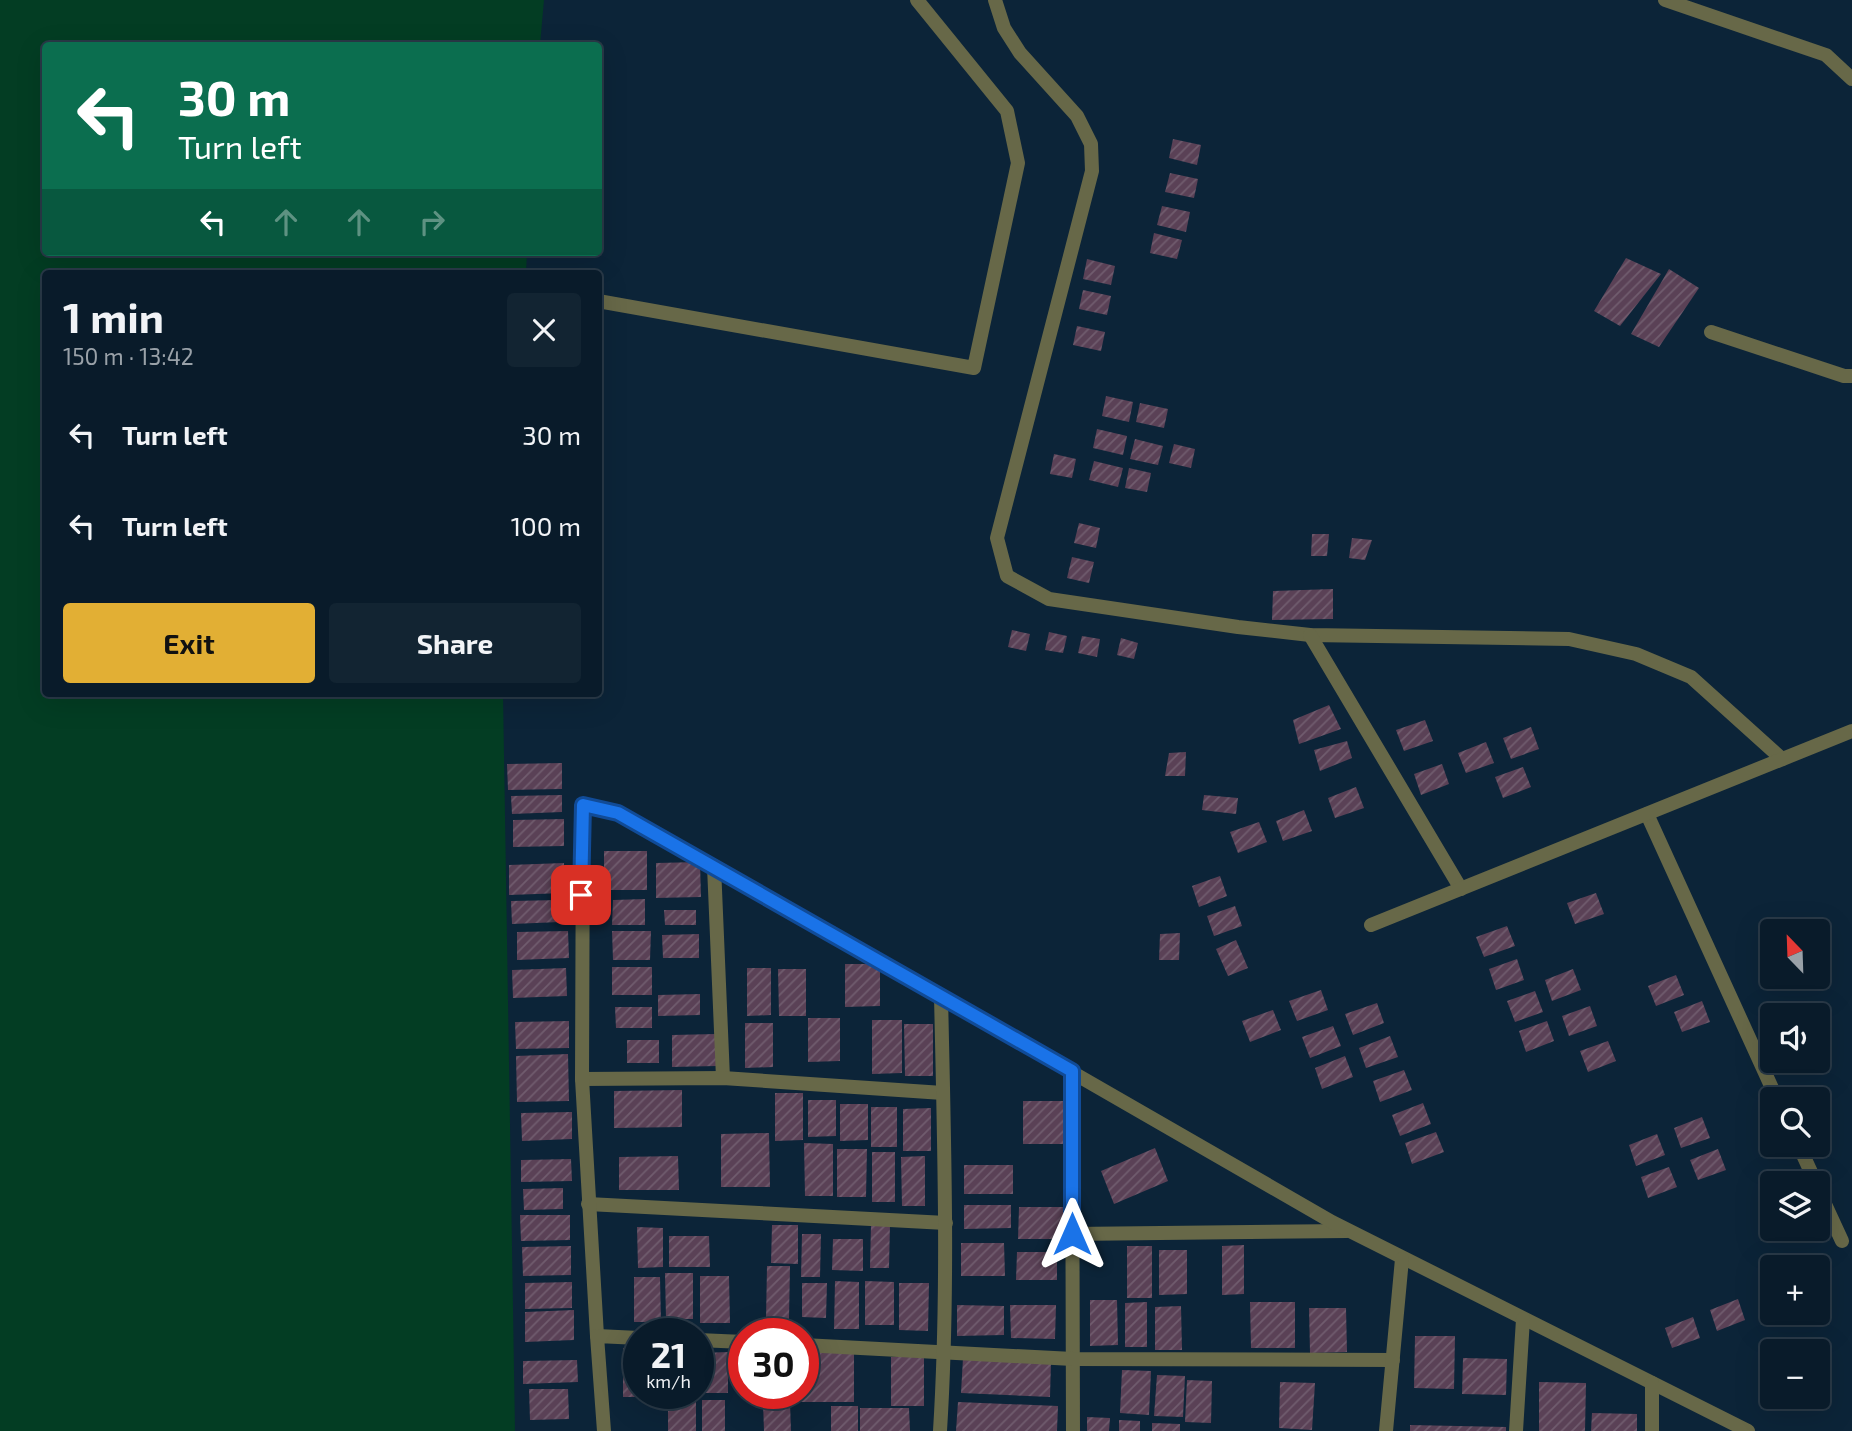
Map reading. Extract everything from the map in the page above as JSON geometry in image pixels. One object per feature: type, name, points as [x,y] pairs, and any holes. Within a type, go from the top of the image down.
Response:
[{"type":"street","points":[[602,302],[974,368],[1018,163],[1007,111],[917,0]]},
{"type":"street","points":[[995,0],[1004,28],[1020,54],[1077,116],[1091,144],[1092,171],[997,538],[1007,576],[1049,598],[1310,635],[1569,639],[1636,654],[1691,677],[1782,759]]},
{"type":"street","points":[[1665,0],[1826,55],[1852,79]]},
{"type":"street","points":[[1711,332],[1844,376],[1852,376]]},
{"type":"street","points":[[1310,635],[1461,889]]},
{"type":"street","points":[[1371,925],[1852,731]]},
{"type":"street","points":[[604,1431],[582,1079],[583,805],[618,813],[941,995],[1349,1231],[1748,1431]]},
{"type":"street","points":[[1647,814],[1772,1087]]},
{"type":"street","points":[[713,866],[723,1078]]},
{"type":"street","points":[[940,1431],[945,1350],[946,1223],[941,995]]},
{"type":"street","points":[[1072,1071],[1073,1431]]},
{"type":"street","points":[[582,1079],[723,1078],[943,1093]]},
{"type":"street","points":[[588,1204],[946,1223]]},
{"type":"street","points":[[1830,1215],[1842,1241]]},
{"type":"street","points":[[1072,1234],[1349,1231]]},
{"type":"street","points":[[1386,1431],[1402,1258]]},
{"type":"street","points":[[1516,1431],[1522,1319]]},
{"type":"street","points":[[597,1336],[623,1337]]},
{"type":"street","points":[[819,1346],[945,1350],[1073,1359],[1393,1360]]},
{"type":"street","points":[[1652,1383],[1652,1431]]},
{"type":"green space","points":[[0,0],[544,0],[540,42],[42,42],[42,256],[527,256],[526,270],[42,270],[42,697],[503,697],[515,1431],[0,1431]]},
{"type":"building","points":[[1173,139],[1201,145],[1197,165],[1169,158]]},
{"type":"building","points":[[1170,173],[1198,179],[1194,198],[1165,192]]},
{"type":"building","points":[[1162,206],[1190,212],[1186,232],[1157,225]]},
{"type":"building","points":[[1154,233],[1182,240],[1177,259],[1150,253]]},
{"type":"building","points":[[1626,258],[1661,274],[1620,326],[1594,311]]},
{"type":"building","points":[[1087,259],[1115,266],[1111,285],[1083,279]]},
{"type":"building","points":[[1669,269],[1699,288],[1659,347],[1631,334]]},
{"type":"building","points":[[1083,290],[1111,296],[1107,315],[1079,309]]},
{"type":"building","points":[[1077,326],[1105,332],[1101,351],[1073,345]]},
{"type":"building","points":[[1106,396],[1133,402],[1129,422],[1102,416]]},
{"type":"building","points":[[1140,403],[1168,409],[1164,428],[1136,422]]},
{"type":"building","points":[[1097,429],[1127,436],[1123,455],[1093,448]]},
{"type":"building","points":[[1135,439],[1163,446],[1158,465],[1130,459]]},
{"type":"building","points":[[1174,444],[1195,449],[1191,468],[1169,463]]},
{"type":"building","points":[[1054,454],[1076,459],[1072,478],[1050,474]]},
{"type":"building","points":[[1094,461],[1123,468],[1118,487],[1089,480]]},
{"type":"building","points":[[1129,468],[1151,473],[1147,492],[1125,488]]},
{"type":"building","points":[[1079,523],[1100,528],[1096,548],[1074,543]]},
{"type":"building","points":[[1312,534],[1329,534],[1327,556],[1311,556]]},
{"type":"building","points":[[1352,538],[1372,540],[1365,560],[1349,558]]},
{"type":"building","points":[[1072,557],[1094,562],[1089,583],[1067,578]]},
{"type":"building","points":[[1333,589],[1333,619],[1272,620],[1273,591]]},
{"type":"building","points":[[1012,630],[1030,634],[1026,651],[1008,647]]},
{"type":"building","points":[[1049,632],[1067,636],[1063,653],[1045,650]]},
{"type":"building","points":[[1082,636],[1100,639],[1097,657],[1078,653]]},
{"type":"building","points":[[1121,638],[1138,643],[1134,659],[1117,655]]},
{"type":"building","points":[[1329,705],[1341,729],[1299,744],[1293,720]]},
{"type":"building","points":[[1425,720],[1433,741],[1404,751],[1396,730]]},
{"type":"building","points":[[1531,727],[1539,749],[1511,759],[1503,738]]},
{"type":"building","points":[[1347,741],[1352,758],[1320,771],[1314,750]]},
{"type":"building","points":[[1486,742],[1494,763],[1466,773],[1458,753]]},
{"type":"building","points":[[1186,752],[1185,776],[1165,776],[1169,753]]},
{"type":"building","points":[[562,763],[562,789],[508,790],[507,764]]},
{"type":"building","points":[[1442,764],[1449,784],[1421,795],[1414,774]]},
{"type":"building","points":[[1523,767],[1531,787],[1503,798],[1495,777]]},
{"type":"building","points":[[1356,787],[1364,808],[1335,818],[1328,798]]},
{"type":"building","points":[[562,795],[562,812],[512,814],[511,796]]},
{"type":"building","points":[[1204,795],[1238,798],[1236,814],[1202,810]]},
{"type":"building","points":[[1304,810],[1312,831],[1283,841],[1276,821]]},
{"type":"building","points":[[564,819],[564,846],[513,847],[513,820]]},
{"type":"building","points":[[1259,822],[1267,842],[1238,853],[1230,832]]},
{"type":"building","points":[[604,851],[647,851],[647,890],[604,890]]},
{"type":"building","points":[[700,862],[701,897],[656,898],[656,863]]},
{"type":"building","points":[[564,863],[564,893],[509,895],[509,865]]},
{"type":"building","points":[[1220,876],[1227,896],[1199,907],[1192,886]]},
{"type":"building","points":[[1596,893],[1604,914],[1575,924],[1567,903]]},
{"type":"building","points":[[645,899],[645,925],[612,925],[613,900]]},
{"type":"building","points":[[560,900],[560,922],[512,924],[511,901]]},
{"type":"building","points":[[1235,906],[1242,926],[1214,936],[1207,916]]},
{"type":"building","points":[[664,910],[696,910],[696,925],[665,925]]},
{"type":"building","points":[[1507,926],[1515,946],[1484,957],[1476,937]]},
{"type":"building","points":[[568,931],[569,958],[517,960],[517,932]]},
{"type":"building","points":[[612,931],[651,931],[650,960],[613,960]]},
{"type":"building","points":[[1180,933],[1179,960],[1159,960],[1160,934]]},
{"type":"building","points":[[699,934],[699,958],[663,958],[662,935]]},
{"type":"building","points":[[1236,940],[1248,968],[1228,976],[1216,949]]},
{"type":"building","points":[[1517,959],[1524,980],[1496,990],[1489,969]]},
{"type":"building","points":[[845,964],[880,964],[880,1006],[845,1007]]},
{"type":"building","points":[[612,967],[652,967],[652,995],[612,995]]},
{"type":"building","points":[[566,968],[567,996],[513,998],[512,970]]},
{"type":"building","points":[[747,968],[771,968],[771,1015],[747,1016]]},
{"type":"building","points":[[778,969],[806,969],[806,1016],[779,1016]]},
{"type":"building","points":[[1573,969],[1581,990],[1552,1001],[1545,980]]},
{"type":"building","points":[[1676,975],[1684,995],[1656,1006],[1648,986]]},
{"type":"building","points":[[1321,990],[1328,1010],[1297,1021],[1289,1001]]},
{"type":"building","points":[[1535,991],[1543,1012],[1515,1022],[1507,1001]]},
{"type":"building","points":[[700,994],[700,1015],[658,1016],[658,995]]},
{"type":"building","points":[[1702,1001],[1710,1022],[1682,1032],[1674,1012]]},
{"type":"building","points":[[1377,1003],[1384,1023],[1353,1035],[1345,1014]]},
{"type":"building","points":[[1590,1006],[1597,1026],[1569,1036],[1562,1016]]},
{"type":"building","points":[[615,1007],[652,1007],[652,1028],[616,1028]]},
{"type":"building","points":[[1273,1010],[1281,1030],[1250,1042],[1242,1021]]},
{"type":"building","points":[[808,1018],[840,1018],[840,1061],[808,1062]]},
{"type":"building","points":[[872,1020],[902,1020],[902,1073],[872,1074]]},
{"type":"building","points":[[569,1021],[569,1048],[516,1049],[515,1022]]},
{"type":"building","points":[[1547,1021],[1554,1041],[1526,1052],[1519,1031]]},
{"type":"building","points":[[745,1023],[773,1023],[773,1067],[745,1068]]},
{"type":"building","points":[[904,1024],[933,1024],[933,1076],[905,1076]]},
{"type":"building","points":[[1333,1026],[1341,1046],[1310,1058],[1302,1037]]},
{"type":"building","points":[[716,1034],[717,1066],[672,1067],[672,1035]]},
{"type":"building","points":[[1390,1036],[1398,1057],[1366,1068],[1359,1048]]},
{"type":"building","points":[[627,1040],[659,1040],[659,1063],[627,1063]]},
{"type":"building","points":[[1608,1041],[1616,1061],[1588,1072],[1580,1051]]},
{"type":"building","points":[[568,1054],[569,1101],[517,1102],[516,1056]]},
{"type":"building","points":[[1345,1056],[1353,1077],[1322,1089],[1315,1068]]},
{"type":"building","points":[[1404,1070],[1412,1090],[1380,1102],[1373,1081]]},
{"type":"building","points":[[682,1090],[682,1127],[614,1128],[614,1091]]},
{"type":"building","points":[[775,1093],[803,1093],[803,1140],[775,1141]]},
{"type":"building","points":[[808,1100],[836,1100],[836,1136],[808,1137]]},
{"type":"building","points":[[1023,1101],[1067,1101],[1067,1144],[1023,1144]]},
{"type":"building","points":[[1423,1103],[1431,1124],[1400,1136],[1392,1115]]},
{"type":"building","points":[[840,1104],[868,1104],[868,1140],[840,1141]]},
{"type":"building","points":[[871,1107],[897,1107],[897,1147],[871,1147]]},
{"type":"building","points":[[931,1108],[931,1151],[903,1151],[903,1109]]},
{"type":"building","points":[[572,1112],[572,1139],[522,1141],[521,1113]]},
{"type":"building","points":[[1702,1117],[1710,1138],[1681,1148],[1674,1128]]},
{"type":"building","points":[[1436,1132],[1444,1152],[1412,1164],[1405,1143]]},
{"type":"building","points":[[769,1133],[770,1187],[721,1187],[721,1134]]},
{"type":"building","points":[[1657,1134],[1665,1155],[1636,1166],[1629,1145]]},
{"type":"building","points":[[804,1143],[833,1144],[833,1196],[805,1196]]},
{"type":"building","points":[[1155,1148],[1168,1181],[1114,1204],[1101,1171]]},
{"type":"building","points":[[837,1149],[867,1149],[866,1197],[837,1197]]},
{"type":"building","points":[[1718,1149],[1726,1170],[1698,1180],[1690,1160]]},
{"type":"building","points":[[872,1152],[895,1152],[895,1202],[872,1202]]},
{"type":"building","points":[[678,1156],[679,1190],[619,1190],[619,1157]]},
{"type":"building","points":[[925,1156],[925,1206],[902,1206],[901,1157]]},
{"type":"building","points":[[571,1159],[572,1181],[521,1182],[521,1160]]},
{"type":"building","points":[[964,1165],[1013,1165],[1013,1194],[964,1194]]},
{"type":"building","points":[[1669,1167],[1677,1187],[1648,1198],[1641,1177]]},
{"type":"building","points":[[563,1188],[563,1209],[524,1210],[523,1189]]},
{"type":"building","points":[[964,1205],[1011,1205],[1011,1228],[964,1229]]},
{"type":"building","points":[[1019,1207],[1064,1207],[1065,1239],[1018,1239]]},
{"type":"building","points":[[520,1215],[570,1215],[570,1240],[521,1241]]},
{"type":"building","points":[[871,1224],[890,1224],[889,1268],[870,1268]]},
{"type":"building","points":[[772,1225],[798,1225],[798,1264],[771,1263]]},
{"type":"building","points":[[637,1227],[663,1228],[663,1267],[638,1268]]},
{"type":"building","points":[[802,1234],[821,1234],[820,1277],[801,1277]]},
{"type":"building","points":[[669,1236],[709,1236],[710,1267],[669,1267]]},
{"type":"building","points":[[833,1239],[863,1239],[863,1271],[832,1270]]},
{"type":"building","points":[[961,1243],[1004,1243],[1005,1276],[961,1276]]},
{"type":"building","points":[[1244,1245],[1244,1294],[1222,1295],[1222,1246]]},
{"type":"building","points":[[571,1246],[571,1275],[523,1276],[522,1247]]},
{"type":"building","points":[[1127,1246],[1152,1246],[1152,1298],[1127,1298]]},
{"type":"building","points":[[1159,1250],[1187,1250],[1187,1294],[1159,1295]]},
{"type":"building","points":[[1017,1252],[1057,1252],[1057,1280],[1016,1280]]},
{"type":"building","points":[[767,1266],[790,1266],[789,1318],[766,1318]]},
{"type":"building","points":[[665,1273],[693,1273],[693,1318],[666,1318]]},
{"type":"building","points":[[700,1276],[729,1276],[728,1323],[714,1323],[714,1318],[700,1318]]},
{"type":"building","points":[[634,1277],[660,1277],[661,1318],[634,1318]]},
{"type":"building","points":[[835,1281],[859,1282],[859,1329],[834,1329]]},
{"type":"building","points":[[865,1281],[894,1282],[894,1325],[865,1325]]},
{"type":"building","points":[[572,1282],[572,1308],[525,1309],[525,1283]]},
{"type":"building","points":[[802,1283],[827,1283],[826,1318],[802,1317]]},
{"type":"building","points":[[899,1283],[929,1283],[928,1331],[899,1330]]},
{"type":"building","points":[[1738,1299],[1745,1320],[1717,1331],[1710,1310]]},
{"type":"building","points":[[1090,1300],[1117,1300],[1118,1345],[1090,1346]]},
{"type":"building","points":[[1147,1302],[1147,1347],[1125,1347],[1125,1303]]},
{"type":"building","points":[[1250,1302],[1295,1302],[1295,1348],[1251,1348]]},
{"type":"building","points":[[957,1305],[1004,1306],[1004,1335],[957,1336]]},
{"type":"building","points":[[1010,1305],[1056,1305],[1055,1339],[1011,1338]]},
{"type":"building","points":[[1181,1306],[1182,1350],[1155,1350],[1155,1307]]},
{"type":"building","points":[[1309,1308],[1346,1308],[1347,1352],[1310,1353]]},
{"type":"building","points":[[574,1310],[574,1340],[525,1342],[525,1312]]},
{"type":"building","points":[[1693,1317],[1700,1338],[1672,1348],[1665,1328]]},
{"type":"building","points":[[1415,1336],[1455,1336],[1454,1389],[1414,1388]]},
{"type":"building","points":[[854,1347],[854,1402],[819,1402],[819,1348]]},
{"type":"building","points":[[728,1352],[728,1393],[714,1393],[714,1353]]},
{"type":"building","points":[[924,1356],[924,1406],[891,1406],[891,1357]]},
{"type":"building","points":[[963,1358],[1051,1362],[1050,1397],[961,1393]]},
{"type":"building","points":[[1463,1358],[1507,1359],[1506,1395],[1462,1394]]},
{"type":"building","points":[[577,1360],[578,1382],[523,1384],[523,1361]]},
{"type":"building","points":[[1122,1370],[1151,1371],[1149,1415],[1120,1413]]},
{"type":"building","points":[[1157,1375],[1185,1376],[1183,1417],[1154,1416]]},
{"type":"building","points":[[1187,1380],[1212,1381],[1211,1423],[1185,1422]]},
{"type":"building","points":[[1280,1382],[1315,1383],[1312,1430],[1279,1428]]},
{"type":"building","points":[[1539,1382],[1586,1383],[1585,1431],[1539,1431]]},
{"type":"building","points":[[529,1389],[568,1389],[569,1419],[530,1420]]},
{"type":"building","points":[[714,1400],[725,1400],[725,1431],[702,1431],[702,1409],[714,1409]]},
{"type":"building","points":[[958,1402],[1058,1406],[1057,1431],[956,1431]]},
{"type":"building","points":[[831,1406],[858,1406],[858,1431],[831,1431]]},
{"type":"building","points":[[860,1408],[909,1408],[910,1431],[860,1431]]},
{"type":"building","points":[[668,1409],[696,1409],[696,1431],[668,1431]]},
{"type":"building","points":[[763,1409],[790,1409],[791,1431],[764,1431]]},
{"type":"building","points":[[1592,1413],[1637,1414],[1637,1431],[1591,1431]]},
{"type":"building","points":[[1087,1417],[1110,1418],[1109,1431],[1087,1431]]},
{"type":"building","points":[[1119,1420],[1140,1421],[1140,1431],[1119,1431]]},
{"type":"building","points":[[1152,1423],[1180,1424],[1180,1431],[1152,1431]]},
{"type":"building","points":[[1410,1425],[1506,1427],[1506,1431],[1410,1431]]},
{"type":"route","points":[[581,895],[583,805],[618,813],[1072,1071],[1072,1234]]}]
